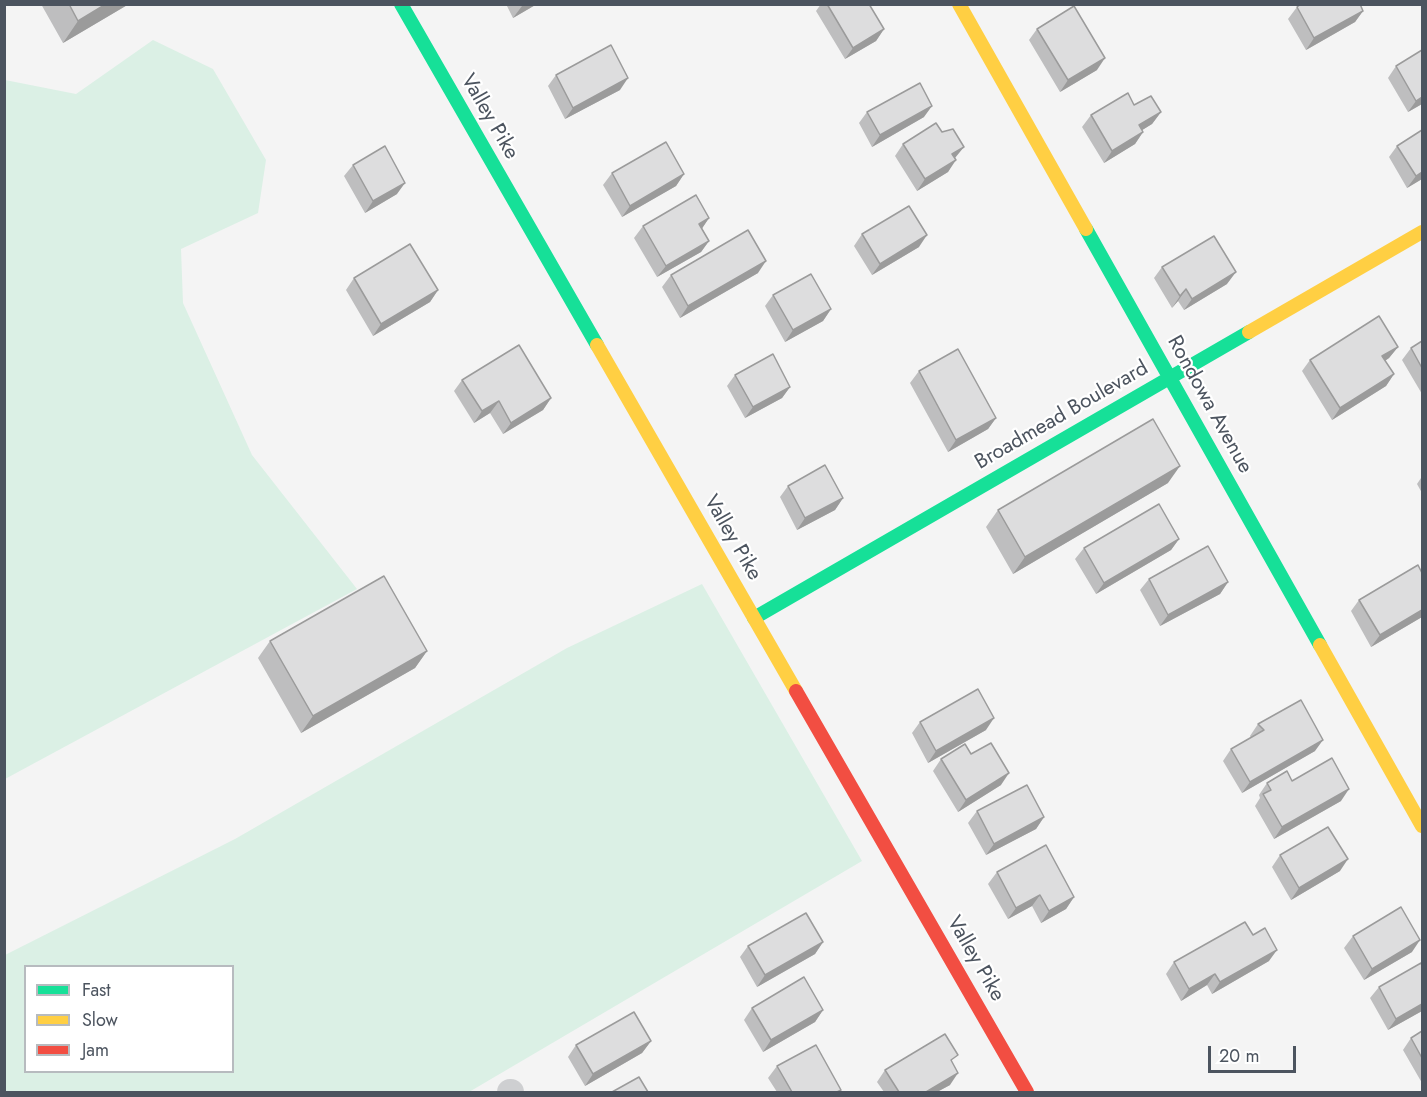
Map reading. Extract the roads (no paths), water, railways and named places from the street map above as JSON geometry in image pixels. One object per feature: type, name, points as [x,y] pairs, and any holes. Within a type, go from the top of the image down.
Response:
[{"type":"street","name":"Valley Pike","points":[[401,4],[1027,1092]]},
{"type":"street","name":"Rondowa Avenue","points":[[959,4],[1422,826]]},
{"type":"street","name":"Broadmead Boulevard","points":[[754,618],[1422,232]]}]
